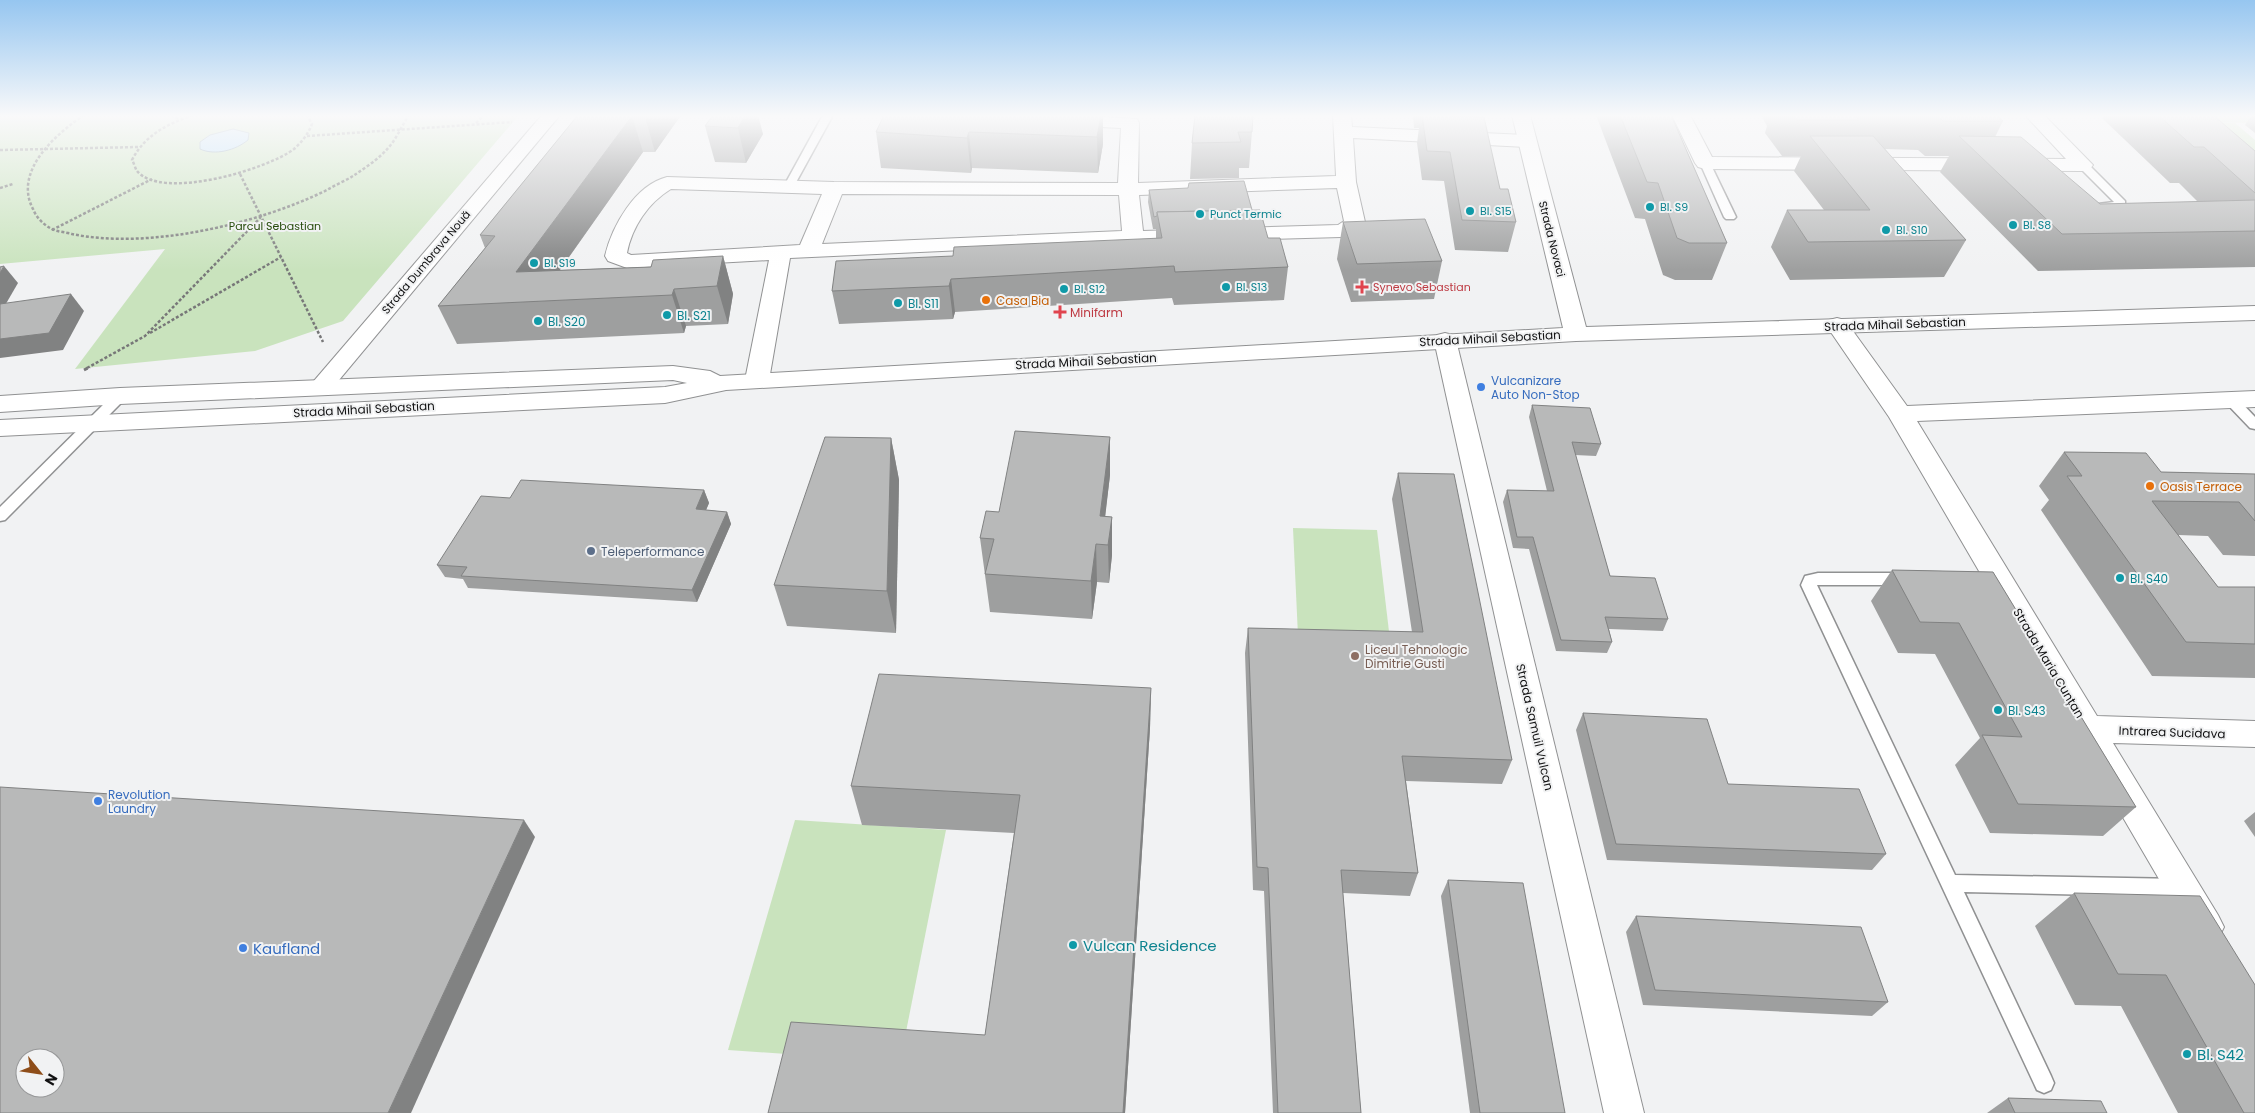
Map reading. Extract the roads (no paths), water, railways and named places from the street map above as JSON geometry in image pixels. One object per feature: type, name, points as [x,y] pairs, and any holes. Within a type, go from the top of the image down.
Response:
[{"type":"street","name":"Strada Dumbrava Nouă","points":[[321,387],[507,167]]},
{"type":"street","points":[[1129,167],[1128,189],[1133,236]]},
{"type":"street","points":[[1345,167],[1346,182],[1355,222],[1350,227],[1341,231],[1133,236],[809,250],[627,262],[616,256],[619,240],[645,199],[654,189],[667,183],[834,188],[1128,189],[1346,182]]},
{"type":"street","name":"Strada Novaci","points":[[1534,167],[1576,334]]},
{"type":"street","points":[[1847,167],[1955,167]]},
{"type":"street","points":[[809,250],[834,188]]},
{"type":"street","points":[[757,380],[781,252]]},
{"type":"street","name":"Strada Mihail Sebastian","points":[[0,428],[665,395],[726,382],[1445,340],[1837,325],[2255,313]]},
{"type":"street","name":"Strada Maria Cunțan","points":[[1837,325],[1900,414],[1989,580],[2089,729],[2181,888],[2218,946]]},
{"type":"street","name":"Strada Samuil Vulcan","points":[[1445,340],[1624,1113]]},
{"type":"street","name":"Strada Mihail Sebastian","points":[[0,404],[120,396],[673,373],[726,382]]},
{"type":"street","points":[[1900,414],[2255,399]]},
{"type":"street","name":"Intrarea Sucidava","points":[[2089,729],[2255,734]]},
{"type":"lane","points":[[789,186],[799,167]]},
{"type":"lane","points":[[1707,167],[1730,217]]},
{"type":"lane","points":[[2085,167],[2121,203],[2116,206],[2089,206]]},
{"type":"lane","points":[[0,516],[120,396]]},
{"type":"lane","points":[[2231,400],[2255,425]]},
{"type":"lane","points":[[1923,580],[1818,578],[1810,580],[1809,585],[2044,1083]]},
{"type":"lane","points":[[1948,883],[2181,888]]},
{"type":"place","name":"Bl. S9","points":[[1650,207]]},
{"type":"place","name":"Bl. S15","points":[[1470,211]]},
{"type":"place","name":"Punct Termic","points":[[1200,214]]},
{"type":"place","name":"Bl. S8","points":[[2013,225]]},
{"type":"place","name":"Bl. S10","points":[[1886,230]]},
{"type":"place","name":"Bl. S19","points":[[534,263]]},
{"type":"place","name":"Bl. S13","points":[[1226,287]]},
{"type":"place","name":"Synevo Sebastian","points":[[1362,287]]},
{"type":"place","name":"Bl. S12","points":[[1064,289]]},
{"type":"place","name":"Casa Bia","points":[[986,300]]},
{"type":"place","name":"Bl. S11","points":[[898,303]]},
{"type":"place","name":"Minifarm","points":[[1060,312]]},
{"type":"place","name":"Bl. S21","points":[[667,315]]},
{"type":"place","name":"Bl. S20","points":[[538,321]]},
{"type":"place","name":"Vulcanizare Auto Non-Stop","points":[[1481,387]]},
{"type":"place","name":"Oasis Terrace","points":[[2150,486]]},
{"type":"place","name":"Teleperformance","points":[[591,551]]},
{"type":"place","name":"Bl. S40","points":[[2120,578]]},
{"type":"place","name":"Liceul Tehnologic Dimitrie Gusti","points":[[1355,656]]},
{"type":"place","name":"Bl. S43","points":[[1998,710]]},
{"type":"place","name":"Revolution Laundry","points":[[98,801]]},
{"type":"place","name":"Vulcan Residence","points":[[1073,945]]},
{"type":"place","name":"Kaufland","points":[[243,948]]},
{"type":"place","name":"Bl. S42","points":[[2187,1054]]},
{"type":"park label","name":"Parcul Sebastian","points":[[275,226]]}]
